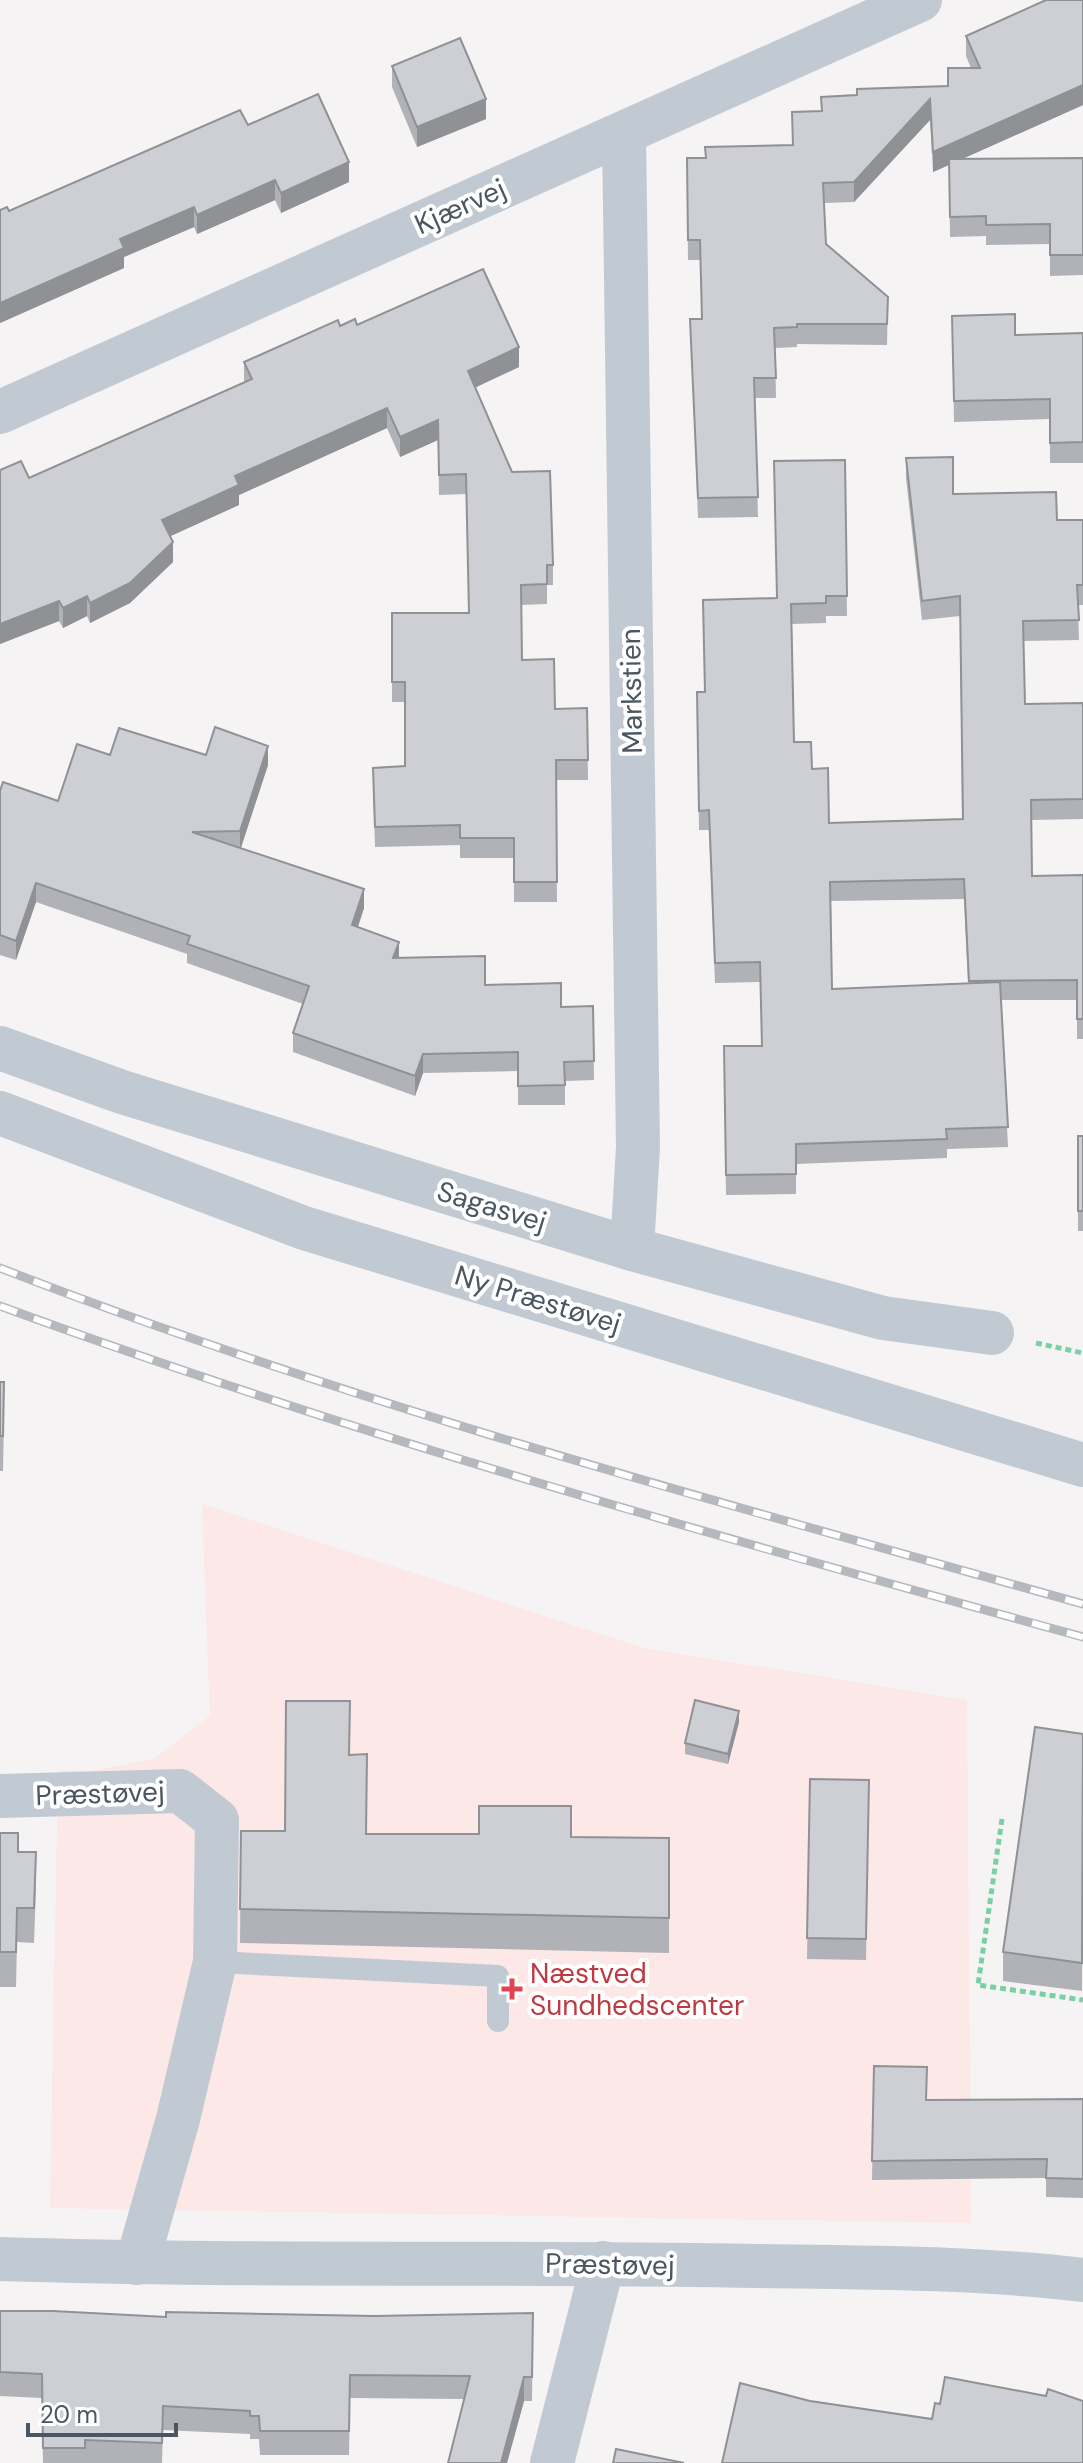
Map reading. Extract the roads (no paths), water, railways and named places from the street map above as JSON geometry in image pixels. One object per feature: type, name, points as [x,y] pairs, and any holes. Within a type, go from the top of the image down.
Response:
[{"type":"street","name":"Kjærvej","points":[[0,412],[920,0]]},
{"type":"street","name":"Markstien","points":[[624,134],[638,1147],[632,1249]]},
{"type":"street","name":"Sagasvej","points":[[0,1048],[122,1092],[632,1249],[883,1318],[992,1333]]},
{"type":"street","name":"Ny Præstøvej","points":[[0,1113],[304,1228],[1083,1465]]},
{"type":"street","name":"Præstøvej","points":[[0,1796],[180,1791],[217,1820],[215,1962],[178,2119],[137,2263]]},
{"type":"street","name":"Præstøvej","points":[[0,2259],[137,2263],[603,2263],[1008,2271],[1083,2280]]},
{"type":"street","points":[[552,2463],[603,2263]]},
{"type":"lane","points":[[215,1962],[498,1976],[498,2021]]},
{"type":"railway","points":[[0,1268],[133,1318],[402,1408],[673,1489],[1083,1604]]},
{"type":"railway","points":[[0,1306],[268,1398],[538,1483],[1083,1637]]},
{"type":"place","name":"Næstved Sundhedscenter","points":[[512,1989]]}]
